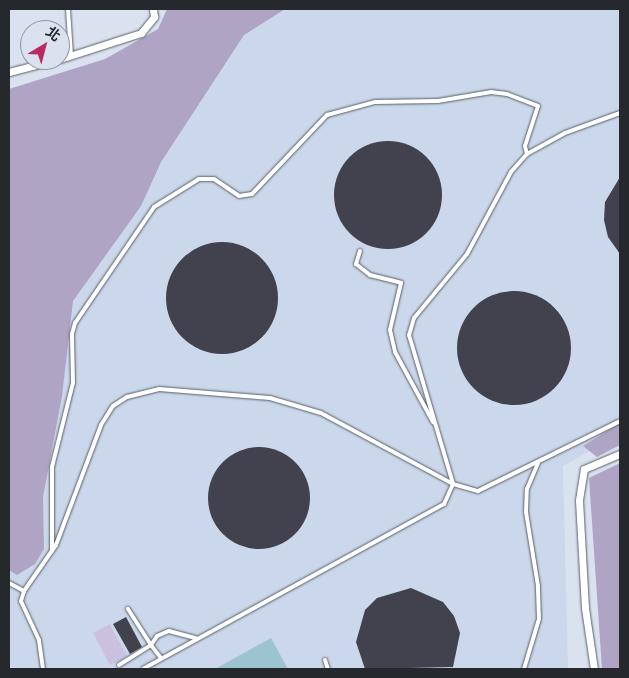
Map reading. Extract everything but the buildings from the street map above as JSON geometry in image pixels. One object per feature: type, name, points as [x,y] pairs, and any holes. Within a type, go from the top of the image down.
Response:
[{"type":"street","points":[[71,56],[141,33],[154,17],[153,9]]},
{"type":"street","points":[[594,669],[585,608],[579,500],[584,469],[620,454]]},
{"type":"lane","points":[[68,9],[71,56]]},
{"type":"lane","points":[[52,551],[52,467],[73,383],[72,334],[75,323],[154,207],[199,178],[214,179],[239,196],[252,194],[327,114],[375,102],[438,101],[491,92],[508,94],[538,106],[525,146],[527,154]]},
{"type":"lane","points":[[143,669],[196,638],[444,504],[453,484],[409,335],[414,318],[467,254],[511,172],[527,154],[565,133],[620,113]]},
{"type":"lane","points":[[360,251],[356,264],[370,275],[401,283],[390,330],[395,352],[436,428]]},
{"type":"lane","points":[[43,669],[39,640],[21,601],[24,591],[52,551],[101,425],[113,406],[127,397],[159,389],[270,398],[321,414],[453,484],[478,491],[620,421]]},
{"type":"lane","points":[[524,669],[539,620],[538,586],[526,512],[528,489],[538,463]]},
{"type":"lane","points":[[9,583],[24,591]]},
{"type":"lane","points":[[128,609],[151,645],[162,658]]},
{"type":"lane","points":[[119,665],[151,645],[158,636],[168,631],[196,638]]},
{"type":"lane","points":[[325,660],[328,669]]},
{"type":"shaded area","points":[[167,9],[285,9],[244,35],[161,162],[141,206],[73,301],[62,396],[43,497],[44,549],[35,564],[17,575],[9,570],[9,89],[105,59],[158,29]]},
{"type":"shaded area","points":[[248,9],[620,9],[620,434],[563,466],[568,669],[9,669],[9,572],[29,537],[31,298]]},
{"type":"shaded area","points":[[620,423],[620,445],[597,457],[583,446]]},
{"type":"shaded area","points":[[620,463],[620,669],[602,669],[589,478]]},
{"type":"shaded area","points":[[110,624],[127,656],[110,665],[93,633]]},
{"type":"shaded area","points":[[271,638],[288,669],[215,669]]}]
